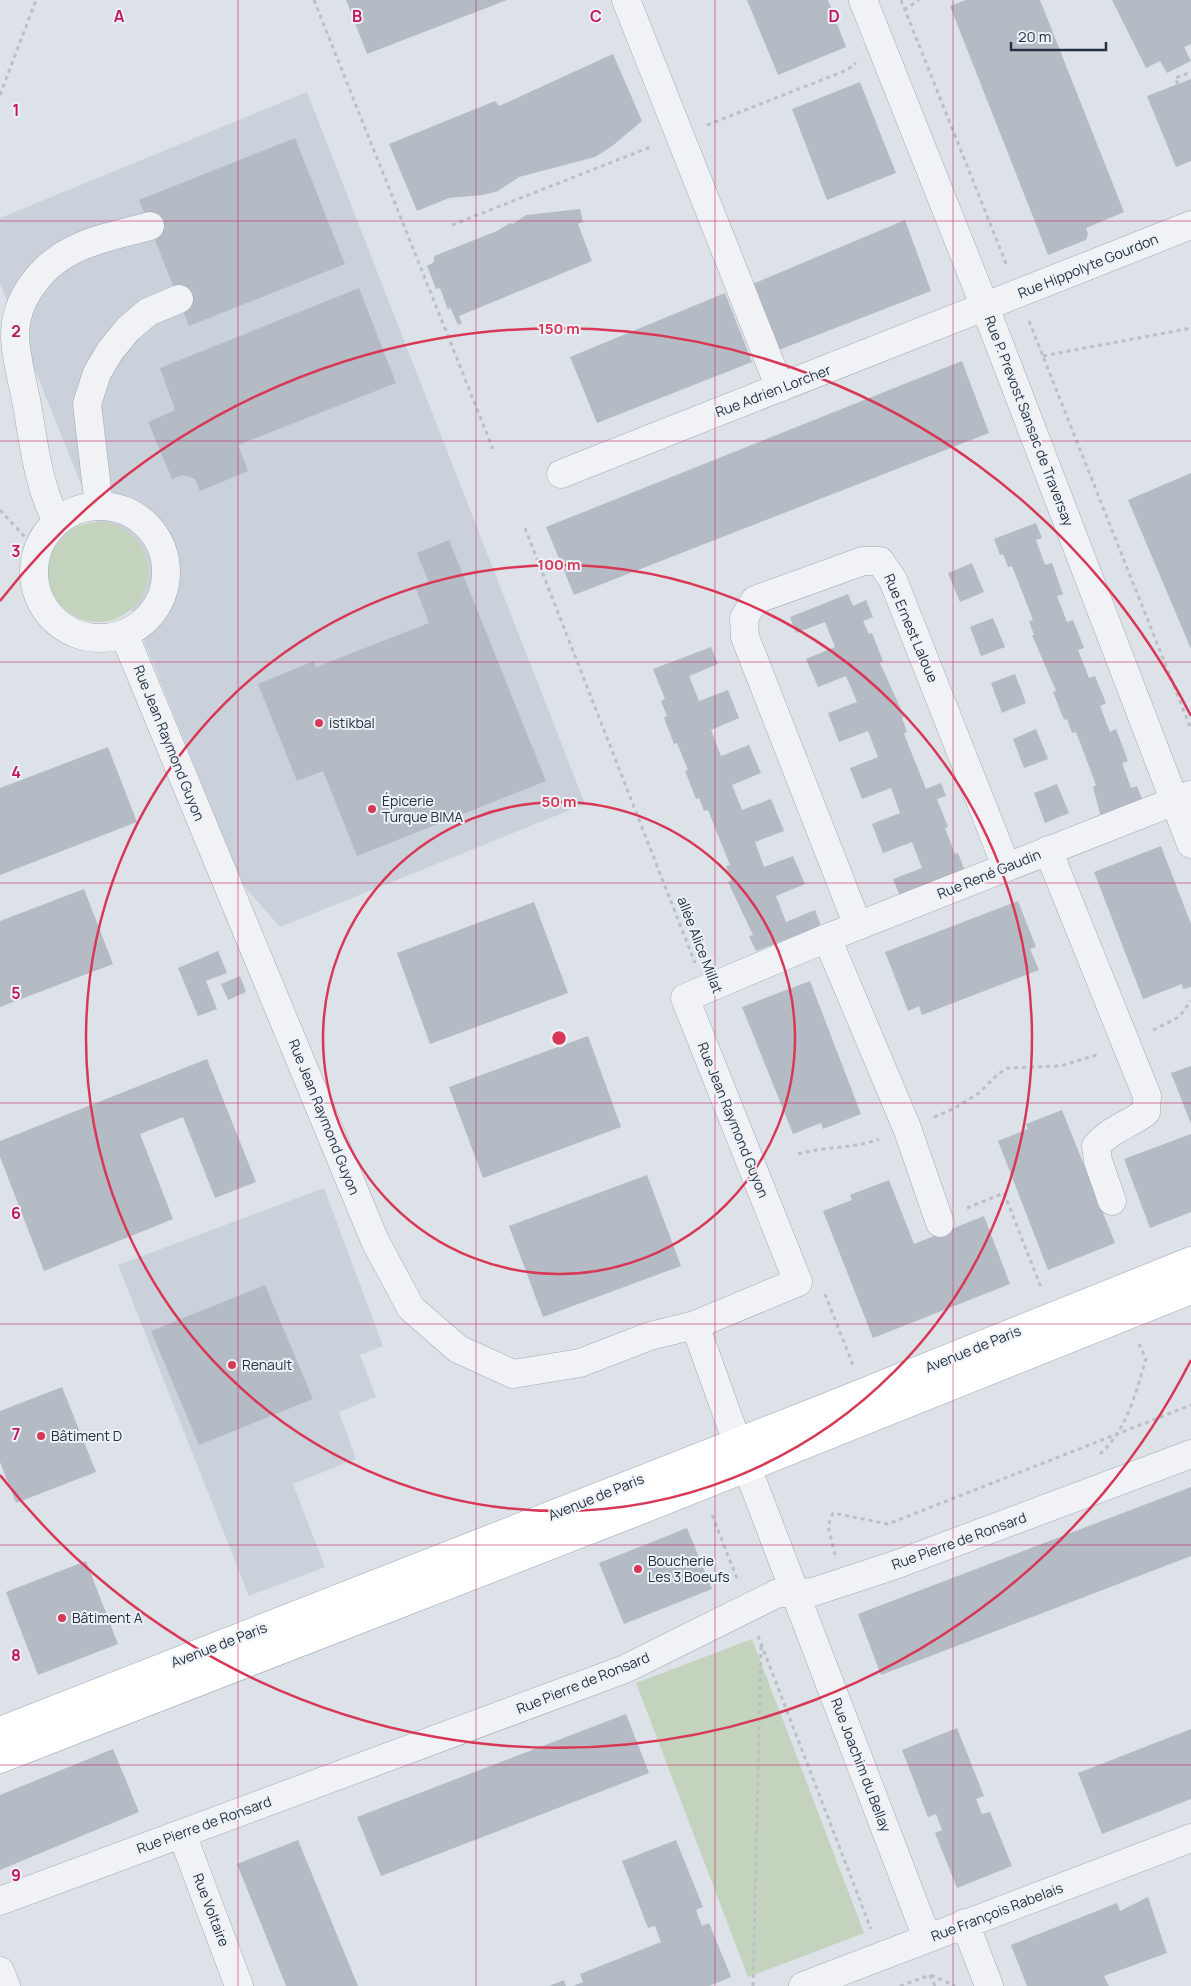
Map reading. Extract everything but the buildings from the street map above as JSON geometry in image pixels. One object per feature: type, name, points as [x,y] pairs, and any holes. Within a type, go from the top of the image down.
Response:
[{"type":"main road","name":"Avenue de Paris","points":[[0,1731],[738,1442],[1191,1261]]},
{"type":"main road","name":"Avenue de Paris","points":[[0,1759],[748,1468],[1191,1290]]},
{"type":"street","points":[[626,0],[780,388]]},
{"type":"street","name":"Rue P. Prevost Sansac de Traversay","points":[[863,0],[1182,798],[1191,844]]},
{"type":"street","name":"Rue Hippolyte Gourdon","points":[[985,307],[1191,224]]},
{"type":"street","points":[[57,522],[41,486],[15,337],[20,305],[34,283],[49,267],[74,249],[150,226]]},
{"type":"street","points":[[99,506],[87,404],[97,373],[110,351],[128,329],[148,312],[179,299]]},
{"type":"street","name":"Rue Adrien Lorcher","points":[[561,474],[985,307]]},
{"type":"street","points":[[99,506],[128,512],[146,524],[160,542],[166,563],[166,585],[158,606],[144,623],[124,634],[104,639],[82,636],[62,627],[52,617],[36,593],[33,571],[37,550],[48,530],[64,516],[84,507],[99,506]]},
{"type":"street","name":"Rue Ernest Laloue","points":[[858,926],[745,637],[744,618],[755,600],[863,561],[880,561],[893,580],[1006,866]]},
{"type":"street","name":"Rue Jean Raymond Guyon","points":[[124,634],[375,1241],[411,1308],[458,1349],[513,1374],[580,1363],[650,1336],[695,1325],[798,1282],[685,998],[827,938]]},
{"type":"street","name":"Rue René Gaudin","points":[[827,938],[1182,798]]},
{"type":"street","points":[[1048,850],[1147,1096],[1146,1112],[1134,1121],[1108,1133],[1096,1146],[1098,1161],[1112,1201]]},
{"type":"street","points":[[827,938],[842,978],[907,1128],[939,1221]]},
{"type":"street","points":[[695,1325],[738,1442]]},
{"type":"street","name":"Rue Joachim du Bellay","points":[[738,1442],[927,1938]]},
{"type":"street","name":"Rue Pierre de Ronsard","points":[[0,1901],[625,1669],[778,1593],[795,1591],[813,1592],[895,1565],[1191,1454]]},
{"type":"street","name":"Rue Voltaire","points":[[182,1834],[239,1986]]},
{"type":"street","name":"Rue François Rabelais","points":[[803,1986],[1191,1838]]},
{"type":"street","points":[[965,1924],[989,1986]]},
{"type":"street","points":[[0,1971],[6,1986]]},
{"type":"path","points":[[0,95],[36,0]]},
{"type":"path","points":[[314,0],[493,449]]},
{"type":"path","points":[[901,0],[1191,729]]},
{"type":"path","points":[[1178,84],[1175,78],[1191,72]]},
{"type":"path","points":[[1043,356],[1191,328]]},
{"type":"path","points":[[0,510],[37,550]]},
{"type":"path","name":"allėe Alice Millat","points":[[525,528],[705,989]]},
{"type":"path","points":[[798,1154],[872,1141],[907,1128],[953,1109],[980,1093],[998,1074],[1007,1068],[1060,1066],[1078,1062],[1163,1027],[1179,1017],[1191,1001]]},
{"type":"path","points":[[939,1221],[1004,1193],[1044,1295]]},
{"type":"path","points":[[822,1287],[855,1370]]},
{"type":"path","points":[[1098,1456],[1108,1447],[1122,1426],[1146,1359],[1141,1348]]},
{"type":"path","points":[[834,1552],[828,1526],[833,1512],[888,1524],[1191,1405]]},
{"type":"path","points":[[708,1507],[748,1607],[880,1956]]},
{"type":"path","points":[[753,1986],[761,1643]]},
{"type":"path","points":[[900,1986],[930,1975],[955,1986]]},
{"type":"path","points":[[930,1975],[935,1986]]},
{"type":"shaded area","points":[[307,92],[585,804],[280,927],[242,884],[0,283],[0,218]]},
{"type":"shaded area","points":[[324,1188],[383,1346],[360,1355],[376,1397],[339,1412],[356,1459],[293,1484],[325,1567],[249,1596],[118,1265]]},
{"type":"green space","points":[[98,522],[108,523],[126,530],[140,544],[147,562],[147,582],[140,600],[126,614],[108,621],[98,622],[88,621],[70,614],[56,600],[49,582],[48,572],[49,562],[56,544],[70,530],[88,523]]},
{"type":"green space","points":[[752,1639],[864,1933],[748,1977],[636,1683]]},
{"type":"place","name":"istikbal","points":[[319,723]]},
{"type":"place","name":"Épicerie Turque BIMA","points":[[372,809]]},
{"type":"place","name":"Renault","points":[[232,1365]]},
{"type":"place","name":"Bâtiment D","points":[[41,1436]]},
{"type":"place","name":"Boucherie Les 3 Boeufs","points":[[638,1569]]},
{"type":"place","name":"Bâtiment A","points":[[62,1618]]}]
